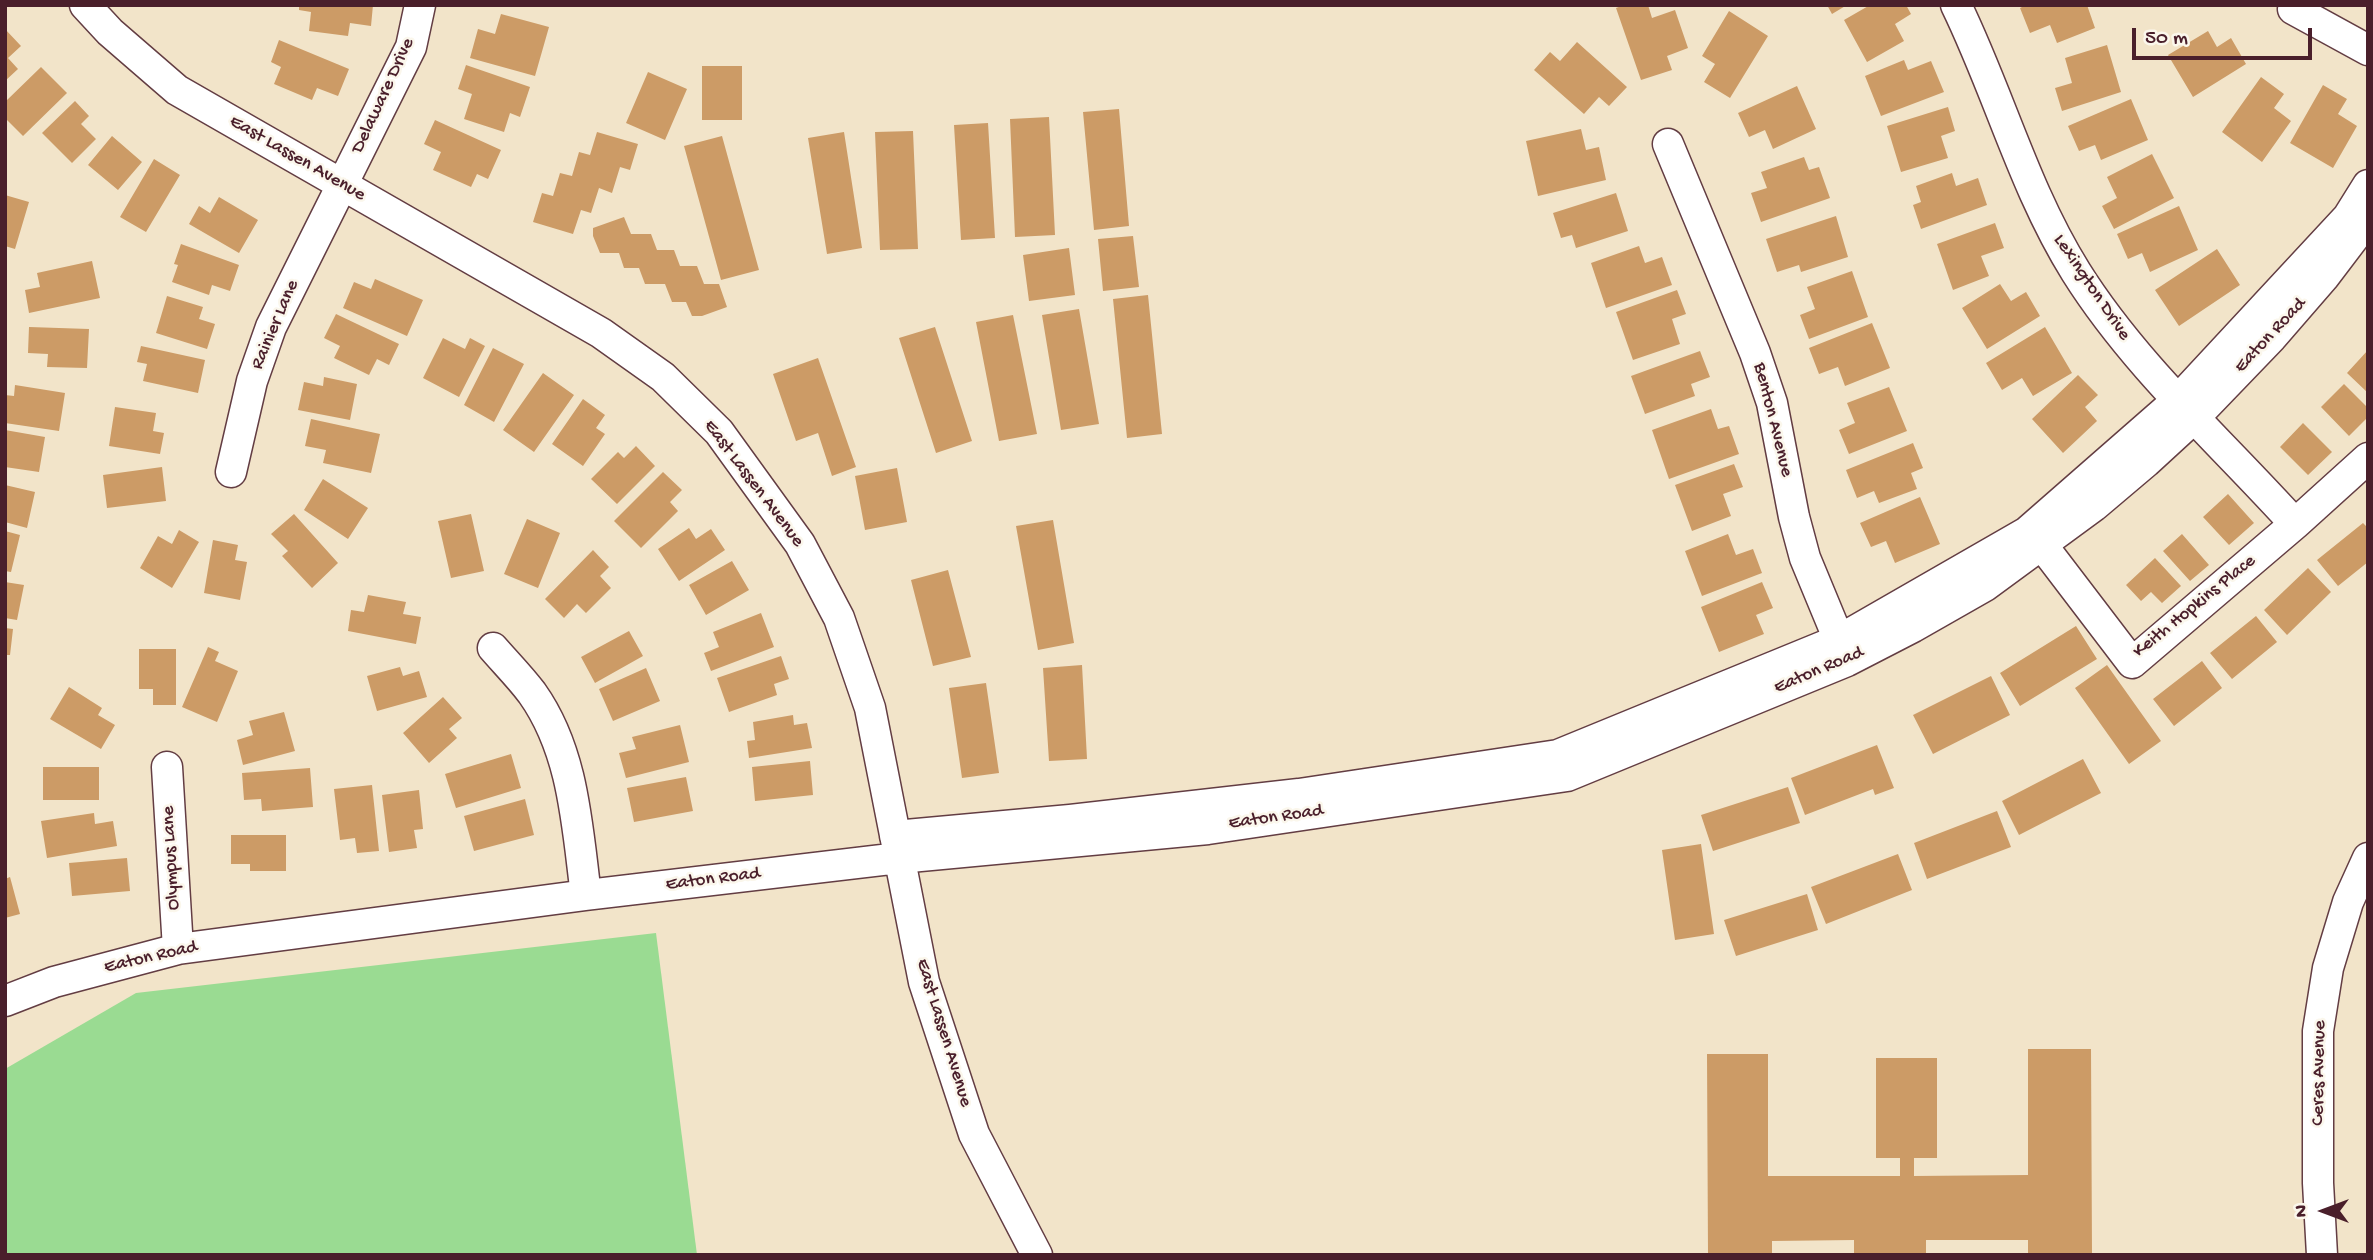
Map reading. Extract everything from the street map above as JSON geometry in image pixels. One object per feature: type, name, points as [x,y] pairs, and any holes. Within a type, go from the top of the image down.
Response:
[{"type":"street","name":"East Lassen Avenue","points":[[85,5],[110,32],[177,90],[601,333],[663,377],[719,432],[800,544],[839,618],[870,708],[924,982],[974,1134],[1037,1255]]},
{"type":"street","name":"Delaware Drive","points":[[342,185],[411,47],[420,5]]},
{"type":"street","name":"Lexington Drive","points":[[1956,5],[2053,232],[2076,271],[2133,351],[2295,524]]},
{"type":"street","points":[[2293,9],[2368,50]]},
{"type":"street","name":"Benton Avenue","points":[[1668,144],[1755,353],[1772,402],[1794,517],[1805,558],[1843,651]]},
{"type":"street","name":"Rainier Lane","points":[[231,472],[252,382],[271,327],[342,185]]},
{"type":"street","points":[[1843,651],[2027,532],[2187,408],[2348,217],[2368,185]]},
{"type":"street","name":"Eaton Road","points":[[5,1001],[54,982],[178,949],[586,895],[897,847],[1208,828],[1567,776],[1843,651],[1913,627],[1985,586],[2042,545],[2146,462],[2187,408],[2298,307],[2368,219]]},
{"type":"street","name":"Keith Hopkins Place","points":[[2042,545],[2132,663],[2368,458]]},
{"type":"street","points":[[493,648],[533,694],[557,739],[572,786],[586,895]]},
{"type":"street","name":"Olympus Lane","points":[[167,767],[178,949]]},
{"type":"street","name":"Ceres Avenue","points":[[2322,1255],[2318,1183],[2318,1031],[2328,968],[2347,902],[2368,858]]},
{"type":"green space","points":[[656,933],[697,1255],[5,1255],[5,1069],[136,993]]},
{"type":"building","points":[[299,5],[373,5],[371,26],[350,23],[348,36],[309,31],[311,12],[299,10]]},
{"type":"building","points":[[1624,5],[1648,5],[1652,18],[1675,10],[1688,48],[1667,56],[1672,70],[1641,80],[1616,8]]},
{"type":"building","points":[[1827,5],[1847,5],[1832,14]]},
{"type":"building","points":[[1870,5],[1906,5],[1911,14],[1895,24],[1904,41],[1867,62],[1844,20]]},
{"type":"building","points":[[2026,5],[2087,5],[2095,28],[2057,43],[2050,25],[2030,33],[2020,8]]},
{"type":"building","points":[[1729,11],[1768,36],[1730,98],[1704,82],[1715,64],[1702,56]]},
{"type":"building","points":[[501,14],[549,27],[535,76],[470,58],[478,29],[495,34]]},
{"type":"building","points":[[5,29],[21,46],[8,58],[18,69],[5,81]]},
{"type":"building","points":[[2208,31],[2217,47],[2231,38],[2246,64],[2193,97],[2168,55]]},
{"type":"building","points":[[279,40],[349,69],[338,96],[317,88],[312,100],[274,84],[281,67],[271,62]]},
{"type":"building","points":[[1577,42],[1627,87],[1609,106],[1599,97],[1584,114],[1534,70],[1550,52],[1560,61]]},
{"type":"building","points":[[2107,45],[2121,92],[2062,111],[2055,88],[2072,83],[2065,58]]},
{"type":"building","points":[[1904,60],[1908,70],[1931,61],[1944,92],[1881,116],[1865,76]]},
{"type":"building","points":[[466,65],[530,87],[520,117],[510,113],[504,132],[464,119],[472,94],[458,89]]},
{"type":"building","points":[[702,66],[742,66],[742,120],[702,120]]},
{"type":"building","points":[[41,67],[67,93],[23,136],[5,118],[5,102]]},
{"type":"building","points":[[648,72],[687,89],[665,140],[626,123]]},
{"type":"building","points":[[2261,77],[2284,94],[2274,108],[2291,121],[2262,162],[2222,132]]},
{"type":"building","points":[[2323,85],[2347,99],[2338,114],[2357,126],[2333,168],[2290,143]]},
{"type":"building","points":[[1797,86],[1816,129],[1773,149],[1765,130],[1749,137],[1738,113]]},
{"type":"building","points":[[2131,99],[2148,140],[2101,160],[2095,145],[2079,151],[2068,126]]},
{"type":"building","points":[[75,101],[89,116],[81,124],[96,139],[72,163],[42,133]]},
{"type":"building","points":[[1948,107],[1955,131],[1941,136],[1948,158],[1901,172],[1887,126]]},
{"type":"building","points":[[1119,109],[1129,226],[1094,230],[1083,112]]},
{"type":"building","points":[[1049,117],[1055,235],[1015,237],[1010,119]]},
{"type":"building","points":[[435,120],[501,150],[488,179],[477,174],[471,187],[433,170],[441,152],[424,144]]},
{"type":"building","points":[[988,123],[995,238],[961,240],[954,125]]},
{"type":"building","points":[[1581,129],[1586,150],[1599,147],[1606,180],[1538,196],[1526,141]]},
{"type":"building","points":[[913,131],[918,249],[880,250],[875,132]]},
{"type":"building","points":[[597,132],[638,144],[630,170],[620,167],[612,193],[599,188],[591,213],[581,210],[573,234],[533,222],[542,193],[553,196],[560,173],[572,176],[579,152],[590,155]]},
{"type":"building","points":[[844,132],[862,248],[827,254],[808,138]]},
{"type":"building","points":[[112,136],[142,162],[118,190],[88,165]]},
{"type":"building","points":[[722,136],[759,270],[721,280],[684,146]]},
{"type":"building","points":[[2152,154],[2174,198],[2114,229],[2102,206],[2117,198],[2107,177]]},
{"type":"building","points":[[1804,157],[1809,170],[1819,167],[1830,198],[1761,222],[1751,193],[1767,188],[1761,172]]},
{"type":"building","points":[[154,159],[180,175],[146,232],[120,217]]},
{"type":"building","points":[[1952,173],[1956,186],[1978,178],[1987,205],[1921,229],[1913,205],[1921,202],[1916,186]]},
{"type":"building","points":[[1616,193],[1628,231],[1576,248],[1572,235],[1561,238],[1553,213]]},
{"type":"building","points":[[5,195],[29,202],[15,249],[5,246]]},
{"type":"building","points":[[219,197],[258,220],[239,253],[189,224],[199,206],[210,213]]},
{"type":"building","points":[[2179,206],[2198,250],[2150,272],[2142,253],[2128,259],[2117,234]]},
{"type":"building","points":[[1836,216],[1848,257],[1801,272],[1799,265],[1777,272],[1766,239]]},
{"type":"building","points":[[624,217],[631,234],[651,234],[657,250],[674,250],[680,266],[697,266],[704,284],[719,284],[727,307],[702,316],[692,316],[686,302],[672,302],[665,284],[645,284],[639,268],[624,268],[619,253],[600,253],[593,236],[593,228]]},
{"type":"building","points":[[1995,223],[2004,248],[1981,256],[1989,276],[1953,290],[1937,244]]},
{"type":"building","points":[[1133,236],[1139,287],[1103,291],[1098,239]]},
{"type":"building","points":[[181,244],[239,265],[230,291],[212,285],[209,295],[172,282],[178,265],[174,264]]},
{"type":"building","points":[[1639,246],[1645,263],[1662,257],[1672,285],[1606,308],[1591,263]]},
{"type":"building","points":[[1069,248],[1075,295],[1029,301],[1023,255]]},
{"type":"building","points":[[2217,249],[2240,285],[2179,326],[2155,290]]},
{"type":"building","points":[[92,261],[100,298],[29,313],[25,290],[40,287],[37,273]]},
{"type":"building","points":[[1852,271],[1868,317],[1809,339],[1800,315],[1815,309],[1807,287]]},
{"type":"building","points":[[375,279],[423,300],[407,336],[343,308],[354,282],[371,289]]},
{"type":"building","points":[[2000,284],[2011,301],[2026,292],[2040,316],[1987,349],[1962,308]]},
{"type":"building","points":[[1677,290],[1686,314],[1672,319],[1680,344],[1633,360],[1616,312]]},
{"type":"building","points":[[1148,295],[1162,434],[1127,438],[1113,299]]},
{"type":"building","points":[[167,296],[203,307],[199,319],[215,324],[207,349],[156,333]]},
{"type":"building","points":[[1079,309],[1099,424],[1061,430],[1042,315]]},
{"type":"building","points":[[336,314],[399,344],[389,365],[377,359],[369,375],[334,358],[340,346],[324,338]]},
{"type":"building","points":[[1013,315],[1037,434],[999,441],[976,322]]},
{"type":"building","points":[[1872,323],[1890,368],[1845,386],[1838,367],[1819,374],[1809,348]]},
{"type":"building","points":[[29,327],[89,329],[87,368],[47,367],[48,354],[28,353]]},
{"type":"building","points":[[935,327],[972,441],[936,453],[899,338]]},
{"type":"building","points":[[2045,327],[2072,373],[2033,396],[2022,378],[2002,390],[1986,363]]},
{"type":"building","points":[[443,338],[465,349],[470,338],[485,346],[459,397],[423,378]]},
{"type":"building","points":[[141,346],[205,360],[198,393],[143,381],[147,364],[137,362]]},
{"type":"building","points":[[493,348],[524,364],[494,422],[464,405]]},
{"type":"building","points":[[2368,350],[2368,393],[2347,373]]},
{"type":"building","points":[[1700,351],[1710,377],[1691,384],[1695,396],[1645,414],[1631,376]]},
{"type":"building","points":[[818,358],[856,467],[832,476],[818,433],[796,441],[773,374]]},
{"type":"building","points":[[543,373],[574,395],[534,452],[503,430]]},
{"type":"building","points":[[2078,375],[2098,395],[2085,407],[2097,421],[2063,453],[2032,419]]},
{"type":"building","points":[[324,377],[357,384],[350,420],[298,410],[304,382],[323,386]]},
{"type":"building","points":[[2344,384],[2368,408],[2368,417],[2349,436],[2321,407]]},
{"type":"building","points":[[15,385],[65,393],[59,431],[5,423],[5,395],[14,396]]},
{"type":"building","points":[[1889,387],[1907,431],[1849,454],[1839,430],[1855,423],[1847,403]]},
{"type":"building","points":[[583,399],[605,415],[596,428],[605,434],[583,466],[552,444]]},
{"type":"building","points":[[115,407],[156,413],[153,431],[164,433],[160,454],[109,446]]},
{"type":"building","points":[[1711,409],[1718,429],[1729,426],[1739,454],[1669,479],[1652,430]]},
{"type":"building","points":[[311,419],[380,434],[371,473],[323,463],[326,450],[305,446]]},
{"type":"building","points":[[2303,423],[2332,452],[2308,475],[2280,447]]},
{"type":"building","points":[[5,430],[45,437],[39,472],[5,467]]},
{"type":"building","points":[[1913,443],[1923,468],[1911,473],[1917,489],[1879,503],[1874,491],[1857,498],[1846,470]]},
{"type":"building","points":[[636,446],[655,466],[617,504],[591,479],[618,452],[624,458]]},
{"type":"building","points":[[1734,464],[1743,487],[1723,494],[1731,516],[1692,531],[1675,485]]},
{"type":"building","points":[[162,467],[166,501],[107,508],[103,475]]},
{"type":"building","points":[[897,468],[907,522],[865,530],[855,476]]},
{"type":"building","points":[[663,472],[682,490],[670,502],[678,511],[641,548],[614,521]]},
{"type":"building","points":[[323,479],[368,508],[348,539],[304,510]]},
{"type":"building","points":[[5,485],[35,492],[27,528],[5,522]]},
{"type":"building","points":[[2228,494],[2254,523],[2229,545],[2203,517]]},
{"type":"building","points":[[1920,497],[1940,544],[1895,563],[1886,541],[1871,547],[1860,523]]},
{"type":"building","points":[[294,514],[338,563],[312,588],[282,556],[288,551],[271,534]]},
{"type":"building","points":[[471,514],[484,571],[451,578],[438,521]]},
{"type":"building","points":[[527,519],[560,533],[538,588],[504,574]]},
{"type":"building","points":[[1053,520],[1074,643],[1038,650],[1016,526]]},
{"type":"building","points":[[2363,523],[2368,528],[2368,562],[2338,586],[2317,560]]},
{"type":"building","points":[[689,528],[696,539],[711,529],[725,550],[679,581],[658,549]]},
{"type":"building","points":[[179,530],[199,542],[172,588],[140,568],[158,536],[172,544]]},
{"type":"building","points":[[5,531],[20,535],[11,572],[5,571]]},
{"type":"building","points":[[1728,534],[1736,555],[1753,549],[1762,573],[1702,596],[1685,551]]},
{"type":"building","points":[[2182,534],[2209,565],[2190,581],[2163,551]]},
{"type":"building","points":[[213,540],[238,545],[235,560],[247,562],[240,600],[204,593]]},
{"type":"building","points":[[593,550],[609,567],[600,576],[611,588],[586,613],[577,604],[564,618],[545,599]]},
{"type":"building","points":[[2155,558],[2181,586],[2162,603],[2151,592],[2141,601],[2126,585]]},
{"type":"building","points":[[732,561],[749,590],[706,615],[689,585]]},
{"type":"building","points":[[2308,568],[2331,592],[2287,635],[2264,610]]},
{"type":"building","points":[[948,570],[971,657],[933,666],[911,580]]},
{"type":"building","points":[[5,582],[24,585],[17,620],[5,618]]},
{"type":"building","points":[[1762,582],[1773,608],[1756,615],[1764,634],[1719,652],[1701,607]]},
{"type":"building","points":[[368,595],[406,602],[403,614],[421,617],[416,644],[348,631],[351,610],[364,612]]},
{"type":"building","points":[[761,613],[774,647],[711,671],[704,653],[719,647],[713,632]]},
{"type":"building","points":[[2256,616],[2277,642],[2232,679],[2210,653]]},
{"type":"building","points":[[2076,626],[2097,659],[2020,706],[2000,673]]},
{"type":"building","points":[[5,628],[13,629],[10,655],[5,655]]},
{"type":"building","points":[[629,631],[643,656],[595,683],[581,657]]},
{"type":"building","points":[[208,647],[219,652],[215,661],[238,671],[217,722],[182,707]]},
{"type":"building","points":[[139,649],[176,649],[176,705],[153,705],[153,689],[139,689]]},
{"type":"building","points":[[781,656],[789,679],[774,684],[777,695],[729,712],[717,678]]},
{"type":"building","points":[[2202,661],[2222,688],[2174,726],[2153,699]]},
{"type":"building","points":[[1082,665],[1087,759],[1049,761],[1043,668]]},
{"type":"building","points":[[2107,665],[2161,741],[2129,764],[2075,688]]},
{"type":"building","points":[[400,667],[403,676],[419,671],[427,697],[377,711],[367,676]]},
{"type":"building","points":[[646,668],[660,701],[613,721],[599,689]]},
{"type":"building","points":[[1991,676],[2010,715],[1933,754],[1913,715]]},
{"type":"building","points":[[986,683],[999,773],[962,778],[949,688]]},
{"type":"building","points":[[69,687],[102,708],[98,715],[115,725],[101,749],[50,719]]},
{"type":"building","points":[[443,697],[462,718],[449,729],[457,738],[429,763],[403,733]]},
{"type":"building","points":[[284,712],[295,751],[243,765],[237,740],[253,735],[249,721]]},
{"type":"building","points":[[793,715],[794,725],[807,723],[812,748],[749,758],[747,741],[755,740],[753,722]]},
{"type":"building","points":[[680,725],[689,762],[626,778],[619,753],[636,749],[632,737]]},
{"type":"building","points":[[1877,745],[1894,788],[1875,795],[1873,789],[1805,815],[1791,778]]},
{"type":"building","points":[[511,754],[521,788],[456,808],[445,774]]},
{"type":"building","points":[[2083,759],[2101,793],[2019,835],[2002,801]]},
{"type":"building","points":[[810,761],[813,795],[755,801],[752,767]]},
{"type":"building","points":[[43,767],[99,767],[99,800],[43,800]]},
{"type":"building","points":[[310,768],[313,807],[262,811],[261,799],[244,800],[242,773]]},
{"type":"building","points":[[686,777],[693,811],[634,822],[627,788]]},
{"type":"building","points":[[372,785],[379,851],[357,853],[355,838],[340,840],[334,789]]},
{"type":"building","points":[[1788,787],[1800,823],[1713,851],[1701,815]]},
{"type":"building","points":[[419,790],[423,829],[414,830],[417,848],[389,852],[382,795]]},
{"type":"building","points":[[525,799],[534,835],[474,851],[464,816]]},
{"type":"building","points":[[1997,811],[2011,847],[1927,879],[1914,843]]},
{"type":"building","points":[[94,813],[95,824],[113,821],[117,846],[47,858],[41,821]]},
{"type":"building","points":[[231,835],[286,835],[286,871],[250,871],[250,864],[231,864]]},
{"type":"building","points":[[1701,844],[1714,934],[1675,940],[1662,850]]},
{"type":"building","points":[[1898,854],[1912,890],[1826,924],[1811,887]]},
{"type":"building","points":[[127,858],[130,891],[72,896],[69,863]]},
{"type":"building","points":[[10,877],[20,914],[5,918],[5,879]]},
{"type":"building","points":[[1807,894],[1818,930],[1736,956],[1724,920]]},
{"type":"building","points":[[2028,1049],[2091,1049],[2092,1255],[2028,1255],[2028,1240],[1926,1240],[1926,1255],[1854,1255],[1854,1240],[1772,1241],[1772,1255],[1708,1255],[1707,1054],[1768,1054],[1768,1176],[1900,1176],[1900,1158],[1876,1158],[1876,1058],[1937,1058],[1937,1158],[1914,1158],[1914,1176],[2028,1175]]}]
